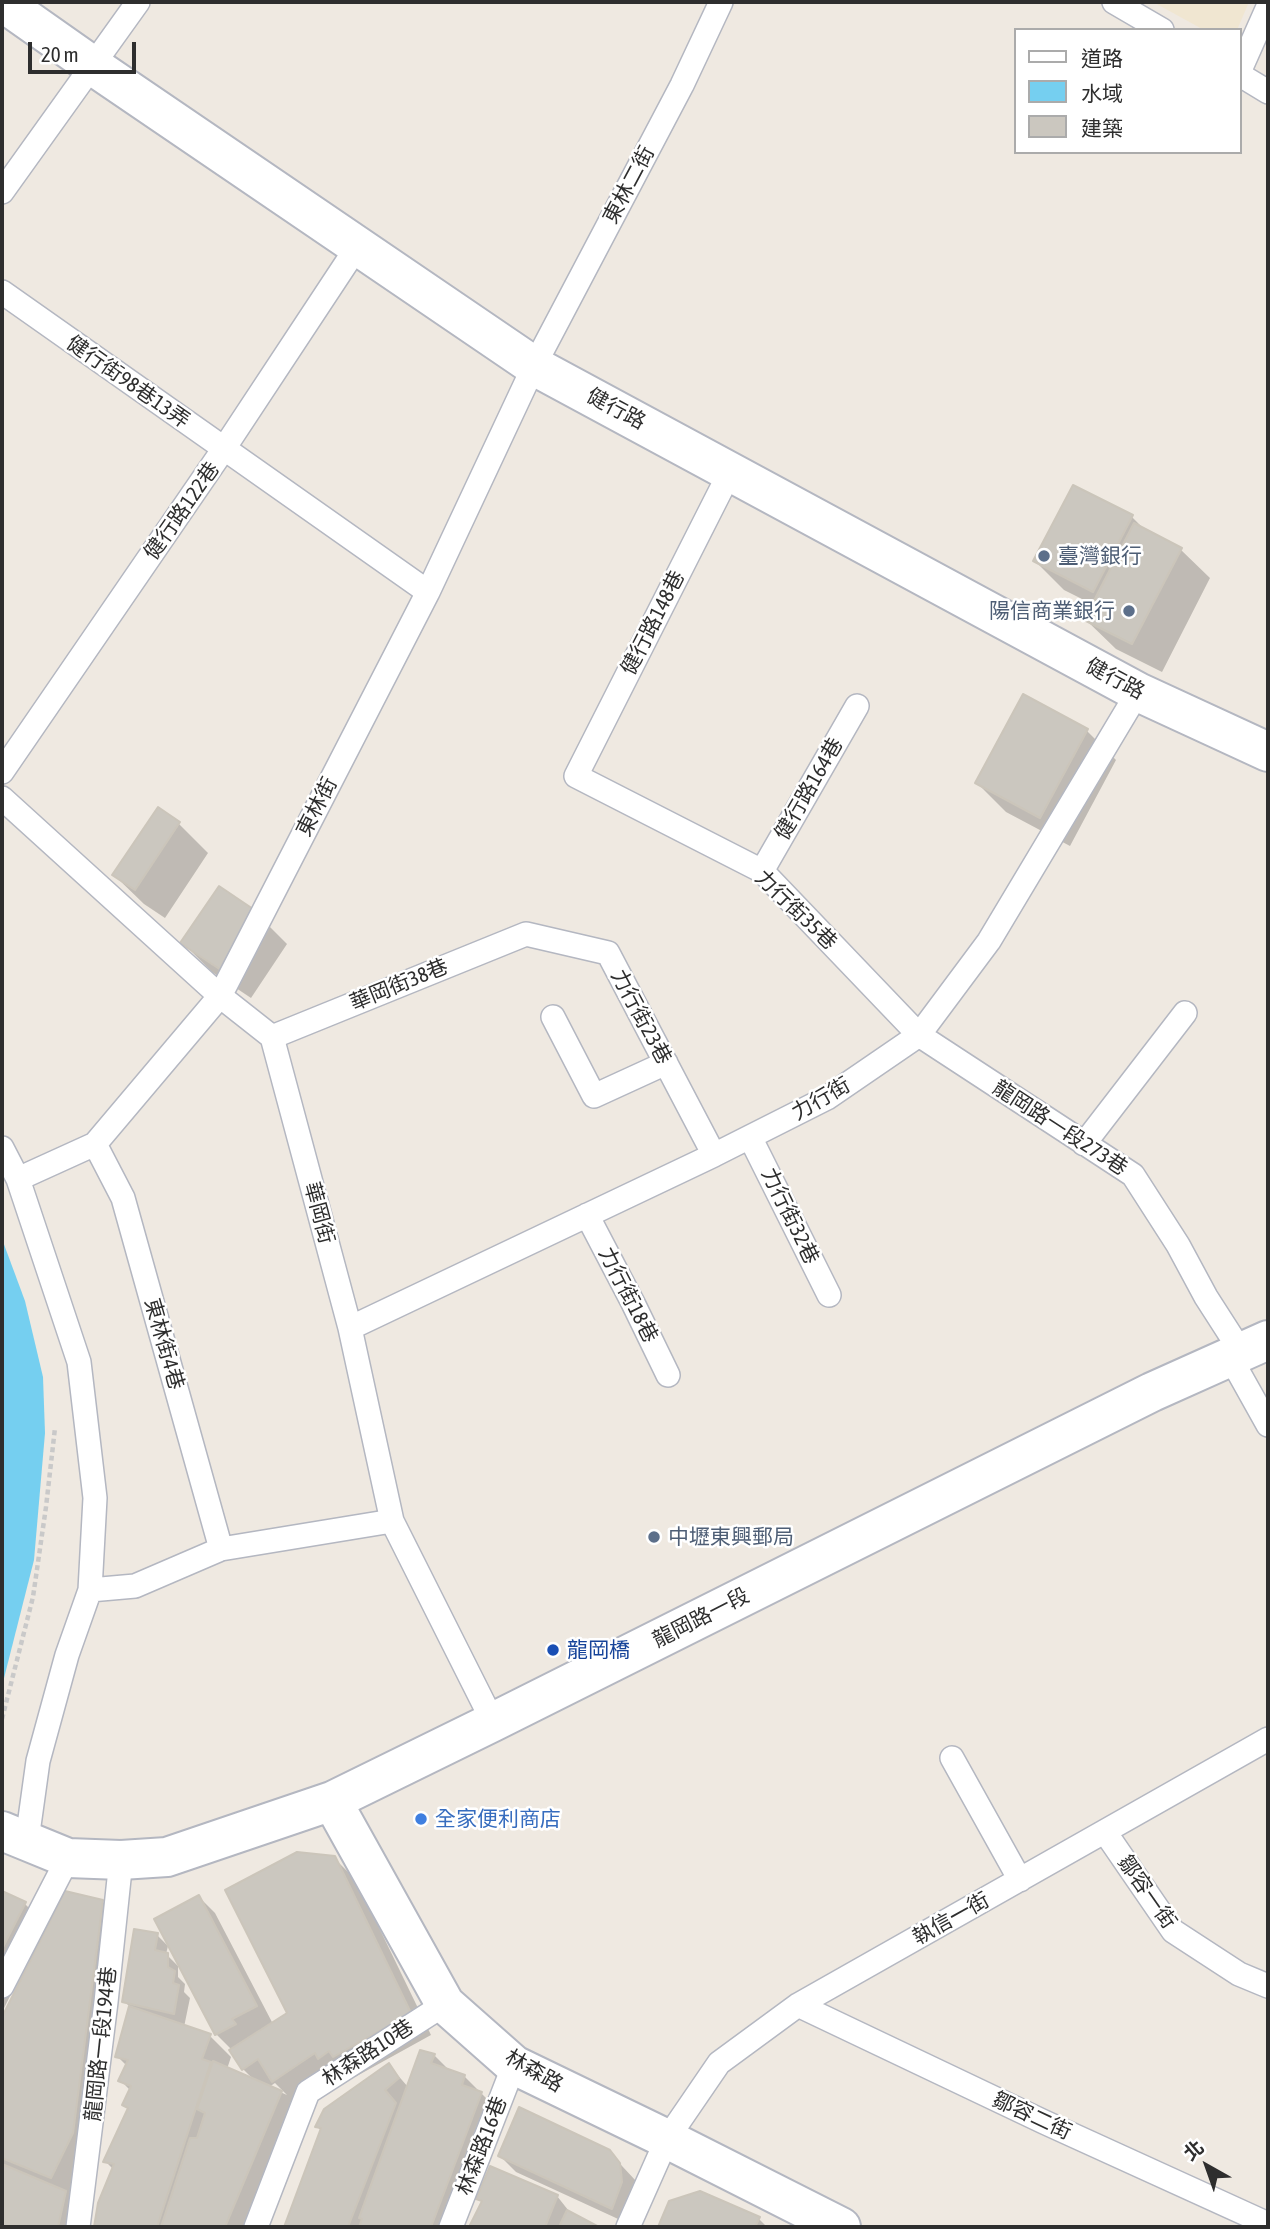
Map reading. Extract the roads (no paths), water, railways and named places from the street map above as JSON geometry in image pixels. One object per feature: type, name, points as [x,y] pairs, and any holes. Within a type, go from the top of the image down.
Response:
[{"type":"street","name":"健行路","points":[[2,2],[534,366],[1138,692],[1268,752]]},
{"type":"street","name":"龍岡路一段","points":[[15,1835],[68,1858],[121,1860],[167,1857],[332,1801],[1153,1392],[1247,1350]]},
{"type":"street","name":"林森路","points":[[332,1801],[445,2004],[514,2065],[667,2138],[841,2227]]},
{"type":"lane","points":[[2,192],[138,2]]},
{"type":"lane","name":"東林二街","points":[[534,366],[675,97],[721,2]]},
{"type":"lane","points":[[1114,2],[1159,28]]},
{"type":"lane","points":[[1242,68],[1268,7]]},
{"type":"lane","points":[[1242,74],[1268,92]]},
{"type":"lane","name":"健行路122巷","points":[[2,772],[223,450],[357,247]]},
{"type":"lane","name":"健行街98巷13弄","points":[[2,292],[428,592]]},
{"type":"lane","name":"東林街","points":[[18,1179],[94,1144],[220,996],[428,592],[534,366]]},
{"type":"lane","name":"健行路148巷","points":[[576,776],[731,470]]},
{"type":"lane","name":"力行街","points":[[349,1328],[714,1155],[827,1098],[919,1035],[989,941],[1138,692]]},
{"type":"lane","name":"健行路164巷","points":[[762,871],[857,706]]},
{"type":"lane","name":"力行街35巷","points":[[576,776],[762,871],[919,1035]]},
{"type":"lane","points":[[2,798],[220,996],[272,1037]]},
{"type":"lane","name":"華岡街38巷","points":[[272,1037],[526,934]]},
{"type":"lane","name":"力行街23巷","points":[[526,934],[608,953],[714,1155]]},
{"type":"lane","points":[[1084,1143],[1185,1013]]},
{"type":"lane","points":[[552,1017],[594,1096],[666,1063]]},
{"type":"lane","name":"龍岡路一段273巷","points":[[919,1035],[1133,1175],[1178,1245],[1206,1297],[1247,1350],[1268,1425]]},
{"type":"lane","name":"華岡街","points":[[272,1037],[349,1328],[392,1521],[494,1722]]},
{"type":"lane","name":"力行街32巷","points":[[750,1137],[829,1294]]},
{"type":"lane","name":"東林街4巷","points":[[94,1144],[123,1198],[221,1549]]},
{"type":"lane","points":[[2,1148],[18,1179],[79,1362],[95,1497],[90,1590],[67,1655],[15,1835]]},
{"type":"lane","name":"力行街18巷","points":[[587,1215],[634,1303],[668,1375]]},
{"type":"lane","points":[[90,1590],[135,1586],[221,1549],[392,1521]]},
{"type":"lane","name":"執信一街","points":[[628,2227],[667,2138],[719,2063],[798,2005],[1268,1739]]},
{"type":"lane","points":[[953,1758],[1020,1880]]},
{"type":"lane","name":"鄒容一街","points":[[1105,1832],[1172,1931],[1239,1973],[1268,1986]]},
{"type":"lane","points":[[2,1986],[68,1858]]},
{"type":"lane","name":"龍岡路一段194巷","points":[[78,2227],[121,1860]]},
{"type":"lane","name":"林森路10巷","points":[[256,2227],[308,2092],[445,2004]]},
{"type":"lane","name":"鄒容二街","points":[[798,2005],[1044,2122],[1268,2224]]},
{"type":"lane","name":"林森路16巷","points":[[451,2227],[514,2065]]},
{"type":"water","points":[[2,1239],[25,1301],[43,1377],[45,1433],[34,1560],[2,1686]]},
{"type":"place","name":"臺灣銀行","points":[[1044,556]]},
{"type":"place","name":"陽信商業銀行","points":[[1129,611]]},
{"type":"place","name":"中壢東興郵局","points":[[654,1537]]},
{"type":"place","name":"龍岡橋","points":[[553,1650]]},
{"type":"place","name":"全家便利商店","points":[[421,1819]]}]
